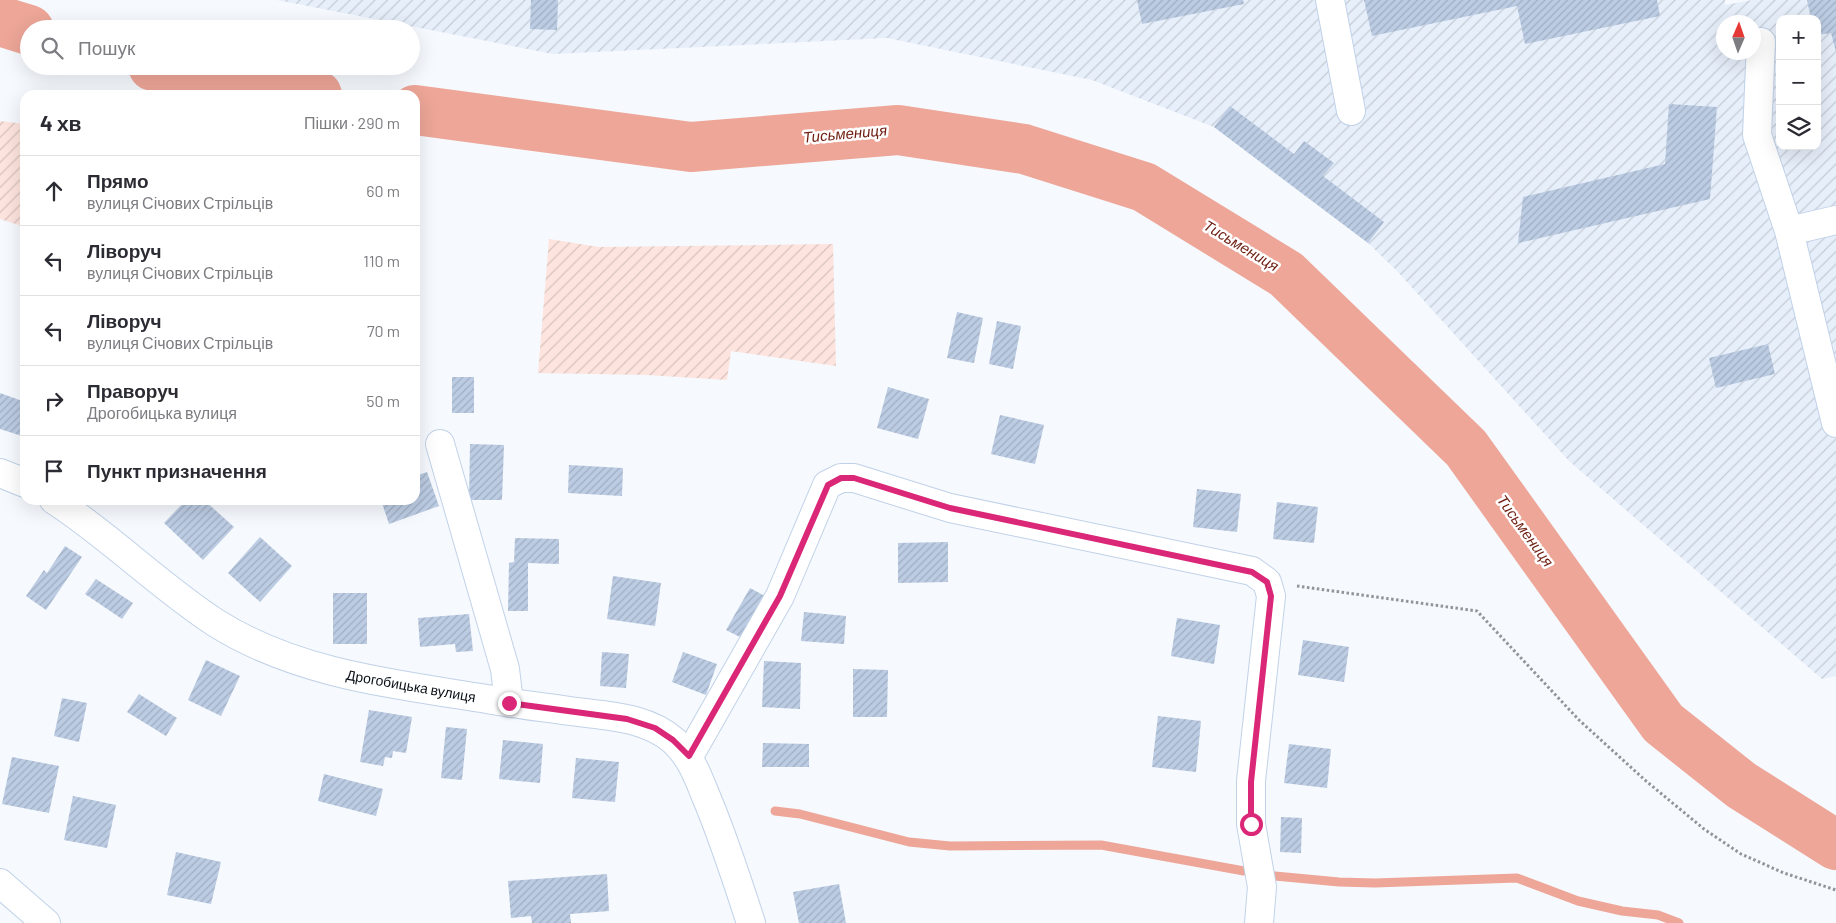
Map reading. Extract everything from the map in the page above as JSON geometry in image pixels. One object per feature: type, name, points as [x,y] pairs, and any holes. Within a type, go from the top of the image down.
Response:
[{"type":"street","points":[[1330,0],[1351,110]]},
{"type":"street","points":[[1760,60],[1757,136],[1789,231],[1836,423]]},
{"type":"street","points":[[1789,231],[1836,220]]},
{"type":"street","points":[[440,444],[504,669],[509,703]]},
{"type":"street","points":[[0,473],[20,481]]},
{"type":"street","points":[[689,756],[780,596],[828,485],[841,478],[854,478],[950,508],[1252,572],[1267,582],[1271,596],[1251,782],[1251,824],[1262,887],[1258,923]]},
{"type":"street","name":"Дрогобицька вулиця","points":[[60,505],[180,598],[218,624],[260,646],[318,668],[374,681],[509,703],[627,719],[655,728],[673,740],[689,756],[717,820],[751,923]]},
{"type":"street","points":[[0,883],[46,923]]},
{"type":"path","points":[[1267,582],[1477,611],[1579,720],[1704,830],[1741,854],[1784,873],[1836,890]]},
{"type":"shaded area","points":[[277,0],[1725,0],[1725,5],[1752,0],[1836,0],[1836,676],[1822,679],[1569,461],[1397,271],[1368,243],[1214,127],[1092,80],[887,38],[553,54],[420,28],[420,20],[379,20]]},
{"type":"shaded area","points":[[0,121],[20,123],[20,225],[0,219]]},
{"type":"shaded area","points":[[549,239],[599,247],[833,244],[836,366],[731,351],[727,380],[647,375],[538,373]]},
{"type":"building","points":[[531,0],[558,0],[557,30],[530,29]]},
{"type":"building","points":[[1137,0],[1243,0],[1244,4],[1142,24]]},
{"type":"building","points":[[1364,0],[1657,0],[1660,16],[1525,44],[1517,6],[1372,36]]},
{"type":"building","points":[[1807,0],[1836,0],[1836,52],[1831,33],[1821,34],[1821,15],[1810,15]]},
{"type":"building","points":[[1669,104],[1717,107],[1710,199],[1518,243],[1523,197],[1665,164]]},
{"type":"building","points":[[1230,106],[1294,154],[1304,141],[1334,163],[1323,176],[1384,222],[1368,243],[1214,127]]},
{"type":"building","points":[[957,312],[983,318],[974,363],[947,358]]},
{"type":"building","points":[[997,321],[1021,326],[1013,369],[989,364]]},
{"type":"building","points":[[1768,344],[1775,374],[1716,388],[1709,358]]},
{"type":"building","points":[[452,377],[474,377],[474,413],[452,413]]},
{"type":"building","points":[[888,387],[929,399],[918,439],[877,428]]},
{"type":"building","points":[[0,393],[20,400],[20,435],[0,429]]},
{"type":"building","points":[[1000,415],[1044,425],[1035,464],[991,454]]},
{"type":"building","points":[[470,444],[504,445],[502,500],[469,500]]},
{"type":"building","points":[[569,465],[623,468],[622,496],[568,493]]},
{"type":"building","points":[[427,472],[439,506],[389,524],[383,505],[420,505],[420,474]]},
{"type":"building","points":[[1197,489],[1241,494],[1237,532],[1193,527]]},
{"type":"building","points":[[1277,502],[1318,507],[1314,543],[1273,539]]},
{"type":"building","points":[[181,505],[210,505],[234,527],[203,560],[164,523]]},
{"type":"building","points":[[260,537],[292,566],[260,602],[228,573]]},
{"type":"building","points":[[515,538],[559,539],[559,564],[528,563],[528,611],[508,611],[509,563],[514,562]]},
{"type":"building","points":[[948,542],[948,582],[898,583],[898,543]]},
{"type":"building","points":[[65,546],[82,557],[46,610],[26,596],[44,570],[47,573]]},
{"type":"building","points":[[613,576],[661,583],[655,626],[607,619]]},
{"type":"building","points":[[96,579],[133,603],[122,619],[85,594]]},
{"type":"building","points":[[750,588],[767,597],[744,639],[726,630]]},
{"type":"building","points":[[333,593],[367,593],[367,644],[333,644]]},
{"type":"building","points":[[804,612],[846,616],[844,644],[801,641]]},
{"type":"building","points":[[469,614],[473,651],[456,652],[455,644],[420,647],[418,618]]},
{"type":"building","points":[[1177,618],[1220,625],[1214,664],[1171,656]]},
{"type":"building","points":[[1303,640],[1349,647],[1344,682],[1298,675]]},
{"type":"building","points":[[602,652],[629,654],[626,688],[600,686]]},
{"type":"building","points":[[683,652],[717,664],[706,695],[672,682]]},
{"type":"building","points":[[206,660],[240,676],[221,716],[188,700]]},
{"type":"building","points":[[764,661],[801,663],[800,709],[762,707]]},
{"type":"building","points":[[853,669],[888,670],[887,717],[853,717]]},
{"type":"building","points":[[139,694],[177,718],[166,736],[127,712]]},
{"type":"building","points":[[62,698],[87,703],[79,742],[54,736]]},
{"type":"building","points":[[369,710],[412,717],[406,753],[393,751],[392,758],[385,757],[383,766],[360,762]]},
{"type":"building","points":[[1158,716],[1201,721],[1196,772],[1152,767]]},
{"type":"building","points":[[446,727],[467,729],[462,780],[441,778]]},
{"type":"building","points":[[503,740],[543,744],[540,783],[499,779]]},
{"type":"building","points":[[763,743],[809,744],[809,767],[762,767]]},
{"type":"building","points":[[1289,744],[1331,749],[1327,788],[1284,783]]},
{"type":"building","points":[[12,757],[59,766],[49,813],[2,804]]},
{"type":"building","points":[[576,758],[619,762],[615,802],[572,798]]},
{"type":"building","points":[[324,774],[383,789],[376,816],[318,801]]},
{"type":"building","points":[[73,796],[116,805],[107,848],[64,840]]},
{"type":"building","points":[[1281,817],[1302,818],[1301,853],[1280,852]]},
{"type":"building","points":[[176,852],[221,862],[211,904],[167,895]]},
{"type":"building","points":[[607,874],[609,911],[570,914],[571,923],[532,923],[531,916],[511,918],[508,881]]},
{"type":"building","points":[[839,884],[846,923],[799,923],[793,892]]},
{"type":"waterway","name":"Тисьмениця","points":[[0,21],[20,27]]},
{"type":"waterway","name":"Тисьмениця","points":[[191,75],[285,90]]},
{"type":"waterway","name":"Тисьмениця","points":[[420,111],[691,147],[898,130],[1024,149],[1144,187],[1286,274],[1466,448],[1663,723],[1741,785],[1836,845]]},
{"type":"waterway","points":[[775,811],[800,814],[909,842],[950,846],[1101,845],[1244,871]]},
{"type":"waterway","points":[[1275,876],[1339,882],[1375,883],[1517,878],[1578,901],[1622,911],[1658,915],[1679,923]]},
{"type":"route","points":[[509,703],[627,719],[655,728],[673,740],[689,756],[780,596],[828,485],[841,478],[854,478],[950,508],[1252,572],[1267,582],[1271,596],[1251,782],[1251,824]]}]
